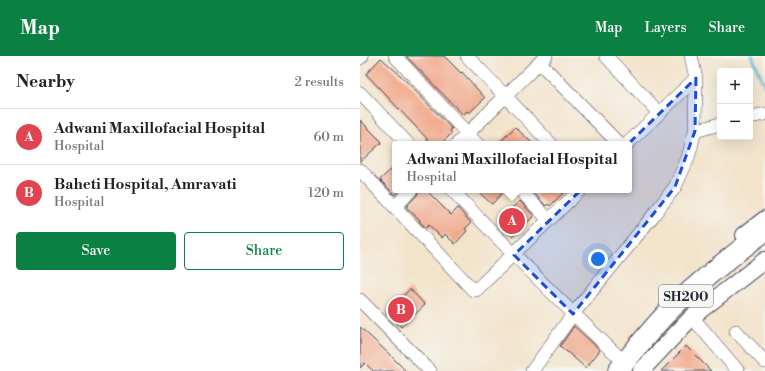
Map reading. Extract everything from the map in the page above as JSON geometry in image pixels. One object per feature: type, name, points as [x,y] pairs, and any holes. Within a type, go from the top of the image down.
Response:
[{"type":"main road","name":"SH200","points":[[622,366],[665,315],[735,253],[762,225]]},
{"type":"main road","points":[[622,366],[685,311],[713,284],[765,245]]},
{"type":"street","points":[[394,56],[474,141]]},
{"type":"street","points":[[467,56],[548,141]]},
{"type":"street","points":[[606,56],[659,113]]},
{"type":"street","points":[[532,371],[573,314],[675,187],[688,158],[694,130],[696,78],[691,56]]},
{"type":"street","points":[[460,141],[543,59],[616,141]]},
{"type":"street","points":[[630,141],[696,78]]},
{"type":"street","points":[[360,93],[405,141]]},
{"type":"street","points":[[753,116],[765,114]]},
{"type":"street","points":[[694,130],[717,125]]},
{"type":"street","points":[[360,170],[473,290],[478,289],[577,193]]},
{"type":"street","points":[[395,207],[408,193]]},
{"type":"street","points":[[455,193],[622,366],[607,371]]},
{"type":"street","points":[[523,193],[549,220]]},
{"type":"street","points":[[641,371],[692,317],[765,260]]},
{"type":"street","points":[[360,300],[430,371]]},
{"type":"street","points":[[692,317],[738,371]]},
{"type":"street","points":[[736,331],[765,362]]},
{"type":"highlighted area","points":[[696,78],[695,131],[675,187],[573,314],[514,255]]},
{"type":"building","points":[[406,56],[444,56],[461,73],[462,72],[485,98],[469,113],[467,111],[463,115]]},
{"type":"building","points":[[381,58],[401,76],[452,129],[450,131],[452,133],[444,141],[429,141],[366,74]]},
{"type":"building","points":[[360,120],[382,142],[360,162]]},
{"type":"building","points":[[515,127],[530,141],[501,141]]},
{"type":"building","points":[[392,168],[392,192],[380,180]]},
{"type":"building","points":[[418,193],[429,193],[451,215],[458,208],[471,223],[465,229],[467,231],[455,244],[445,234],[442,238],[429,225],[426,228],[406,207]]},
{"type":"building","points":[[479,193],[502,193],[492,204]]},
{"type":"building","points":[[563,193],[550,206],[548,204],[546,206],[535,194]]},
{"type":"building","points":[[520,201],[534,216],[512,236],[498,220]]},
{"type":"building","points":[[410,289],[425,305],[401,327],[386,312]]},
{"type":"building","points":[[574,326],[600,350],[586,368],[560,346]]},
{"type":"building","points":[[360,327],[406,371],[373,371],[365,363],[360,368]]},
{"type":"building","points":[[686,346],[711,371],[661,371]]},
{"type":"waterway","points":[[752,56],[765,87]]},
{"type":"place","name":"Adwani Maxillofacial Hospital","points":[[512,221]]},
{"type":"place","name":"Baheti Hospital, Amravati","points":[[401,310]]}]
